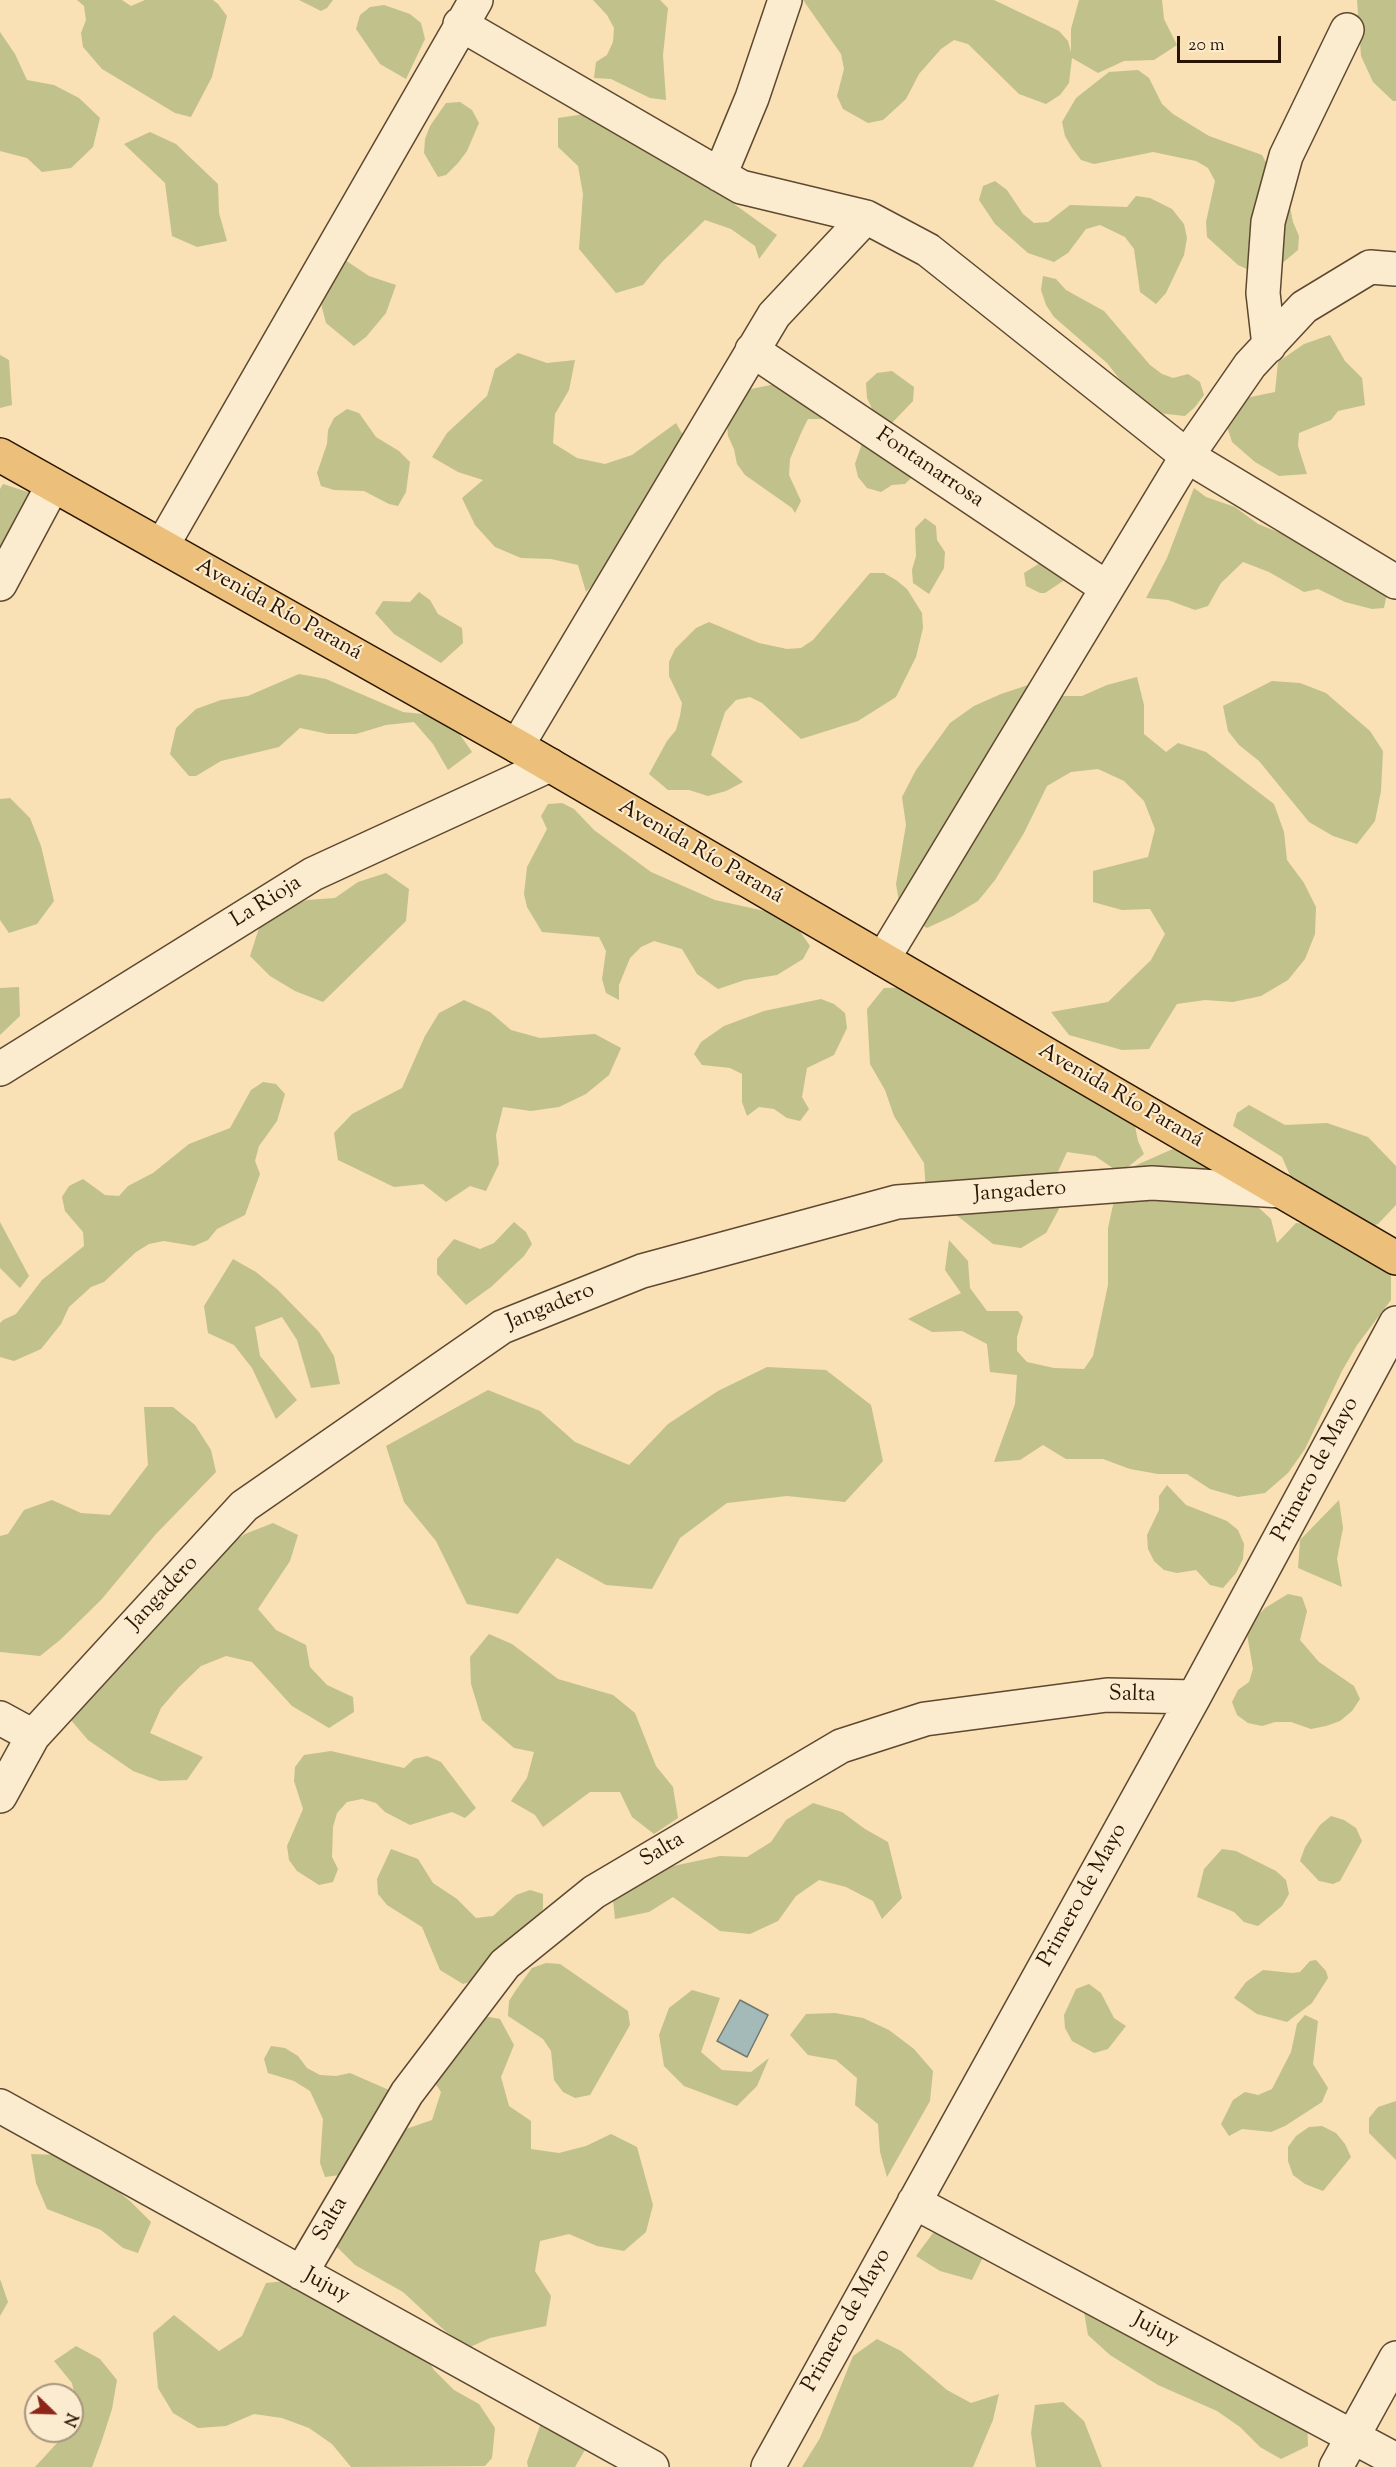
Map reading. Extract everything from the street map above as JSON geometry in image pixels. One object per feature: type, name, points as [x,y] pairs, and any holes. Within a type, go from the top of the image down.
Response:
[{"type":"main road","name":"Avenida Río Paraná","points":[[0,455],[517,746],[1396,1258]]},
{"type":"street","points":[[720,175],[752,98],[785,0]]},
{"type":"street","points":[[162,546],[468,12],[741,187],[866,217],[928,250],[1187,456],[1396,582]]},
{"type":"street","points":[[1269,346],[1263,293],[1268,222],[1286,156],[1347,30]]},
{"type":"street","points":[[517,746],[774,315],[866,217]]},
{"type":"street","points":[[883,959],[1187,456],[1250,365],[1304,307],[1370,267],[1396,269]]},
{"type":"street","name":"Fontanarrosa","points":[[752,350],[1107,588]]},
{"type":"street","points":[[0,584],[53,485]]},
{"type":"street","name":"La Rioja","points":[[0,1069],[313,874],[550,765]]},
{"type":"street","name":"Jangadero","points":[[0,1796],[33,1736],[244,1506],[502,1327],[642,1271],[897,1202],[1152,1183],[1281,1191]]},
{"type":"street","name":"Primero de Mayo","points":[[768,2467],[1194,1697],[1396,1323]]},
{"type":"street","name":"Salta","points":[[301,2273],[407,2093],[505,1964],[594,1892],[841,1746],[925,1719],[1107,1695],[1194,1697]]},
{"type":"street","points":[[0,1718],[33,1736]]},
{"type":"street","name":"Jujuy","points":[[0,2106],[652,2467]]},
{"type":"street","name":"Jujuy","points":[[914,2202],[1396,2460]]},
{"type":"street","points":[[1336,2467],[1396,2358]]},
{"type":"green space","points":[[77,0],[122,0],[131,6],[145,0],[213,0],[218,4],[227,16],[212,77],[191,117],[175,113],[102,69],[83,47],[81,33],[86,20],[84,6]]},
{"type":"green space","points":[[299,0],[333,0],[327,8],[321,11]]},
{"type":"green space","points":[[593,0],[660,0],[668,8],[663,55],[666,100],[650,98],[611,79],[594,78],[596,62],[607,55],[613,42],[614,28],[607,15]]},
{"type":"green space","points":[[803,0],[994,0],[1059,31],[1068,41],[1071,52],[1071,29],[1079,0],[1162,0],[1164,19],[1177,45],[1154,60],[1124,61],[1098,73],[1072,58],[1069,83],[1060,95],[1046,104],[1019,94],[968,44],[954,40],[941,49],[919,74],[906,99],[883,120],[868,123],[843,109],[837,96],[844,69],[841,54]]},
{"type":"green space","points":[[1357,0],[1396,0],[1396,101],[1393,101],[1373,82],[1361,56]]},
{"type":"green space","points":[[384,5],[410,14],[421,23],[425,39],[406,79],[380,64],[356,29],[360,15],[370,7]]},
{"type":"green space","points":[[0,32],[15,54],[27,80],[54,85],[79,98],[100,118],[93,147],[71,168],[42,172],[27,158],[0,151]]},
{"type":"green space","points":[[1138,70],[1149,78],[1162,104],[1173,114],[1209,136],[1262,155],[1290,207],[1299,236],[1298,250],[1274,270],[1251,271],[1238,265],[1207,237],[1206,222],[1215,181],[1208,168],[1196,161],[1153,152],[1094,164],[1081,160],[1072,148],[1065,136],[1062,122],[1076,98],[1109,72]]},
{"type":"green space","points":[[460,102],[472,110],[479,123],[467,151],[458,163],[446,175],[438,177],[424,153],[425,139],[430,126],[446,103]]},
{"type":"green space","points":[[585,114],[708,185],[777,235],[759,259],[755,246],[731,229],[705,220],[662,262],[643,285],[616,293],[579,249],[583,194],[578,166],[558,147],[558,118]]},
{"type":"green space","points":[[150,132],[176,144],[218,184],[219,213],[227,241],[197,247],[172,236],[165,183],[124,144]]},
{"type":"green space","points":[[995,181],[1007,190],[1023,214],[1034,223],[1048,222],[1070,205],[1127,207],[1136,196],[1150,198],[1172,209],[1184,224],[1187,238],[1184,255],[1166,293],[1156,304],[1140,292],[1134,249],[1125,237],[1100,225],[1086,229],[1068,253],[1054,262],[1028,253],[995,224],[979,200],[983,186]]},
{"type":"green space","points":[[345,260],[369,276],[396,285],[386,313],[366,337],[354,346],[326,323],[319,296]]},
{"type":"green space","points":[[1043,276],[1056,279],[1066,290],[1104,311],[1150,365],[1162,374],[1173,378],[1188,374],[1200,382],[1204,395],[1195,407],[1185,416],[1157,413],[1125,386],[1107,363],[1054,317],[1046,305],[1041,290]]},
{"type":"green space","points":[[1330,335],[1345,361],[1362,378],[1365,405],[1338,411],[1331,420],[1299,433],[1298,446],[1307,474],[1279,476],[1255,462],[1232,442],[1223,414],[1246,398],[1275,392],[1278,362],[1304,344]]},
{"type":"green space","points":[[518,353],[547,363],[575,360],[569,390],[555,414],[553,443],[577,458],[605,464],[632,455],[676,423],[690,447],[606,571],[586,592],[578,565],[551,559],[521,558],[495,547],[475,525],[462,498],[483,480],[458,472],[432,457],[447,433],[487,396],[495,369]]},
{"type":"green space","points":[[0,355],[9,360],[12,405],[0,408]]},
{"type":"green space","points":[[892,371],[914,387],[913,401],[892,423],[916,473],[905,484],[892,485],[881,492],[867,488],[858,477],[855,464],[873,411],[867,398],[866,383],[877,373]]},
{"type":"green space","points":[[780,383],[836,424],[823,419],[808,419],[802,431],[790,459],[789,475],[801,501],[795,513],[792,508],[745,475],[737,464],[728,436],[727,422],[740,397],[751,389]]},
{"type":"green space","points":[[347,409],[359,413],[376,437],[399,451],[410,462],[406,492],[398,506],[389,504],[364,491],[334,490],[321,486],[317,473],[327,444],[328,430],[334,418]]},
{"type":"green space","points":[[3,484],[31,493],[0,557],[0,489]]},
{"type":"green space","points":[[1194,488],[1206,497],[1235,507],[1258,524],[1310,545],[1387,593],[1384,608],[1372,609],[1345,602],[1318,589],[1304,592],[1269,572],[1243,562],[1221,583],[1208,606],[1195,610],[1168,600],[1146,598],[1167,558]]},
{"type":"green space","points":[[925,518],[936,526],[937,540],[945,552],[944,568],[929,594],[913,583],[912,570],[916,556],[915,528]]},
{"type":"green space","points":[[1048,558],[1069,577],[1045,593],[1040,593],[1026,586],[1024,573]]},
{"type":"green space","points":[[870,573],[884,573],[896,580],[907,589],[922,613],[923,628],[916,657],[896,697],[858,721],[801,739],[762,703],[750,697],[736,700],[725,712],[711,755],[743,782],[726,791],[708,796],[689,790],[668,790],[649,774],[667,741],[676,730],[680,716],[682,703],[669,676],[669,662],[675,649],[696,628],[709,622],[759,643],[787,649],[801,648],[813,640]]},
{"type":"green space","points":[[419,592],[430,600],[438,614],[462,628],[463,643],[441,663],[394,634],[375,613],[383,601],[410,602]]},
{"type":"green space","points":[[299,674],[326,679],[403,712],[432,715],[456,729],[472,752],[448,770],[433,744],[414,722],[386,725],[356,734],[328,734],[300,728],[279,747],[221,761],[196,776],[189,776],[170,754],[176,728],[196,709],[221,700],[248,696]]},
{"type":"green space","points":[[1137,677],[1144,705],[1144,734],[1166,752],[1178,743],[1206,752],[1274,804],[1284,832],[1287,860],[1304,883],[1316,907],[1315,934],[1305,959],[1288,980],[1261,996],[1233,1002],[1205,1000],[1177,1004],[1149,1049],[1122,1050],[1069,1035],[1051,1012],[1108,1002],[1151,960],[1165,934],[1150,909],[1122,910],[1093,902],[1093,871],[1148,857],[1155,829],[1144,801],[1124,781],[1098,769],[1071,772],[1047,786],[1024,833],[995,880],[978,901],[927,928],[901,914],[896,884],[906,825],[902,797],[916,770],[950,723],[974,706],[1028,685],[1054,696],[1082,696],[1107,685]]},
{"type":"green space","points":[[1272,681],[1300,683],[1326,693],[1370,731],[1383,751],[1381,791],[1375,821],[1357,844],[1333,836],[1309,822],[1259,761],[1239,745],[1228,731],[1223,706]]},
{"type":"green space","points":[[10,798],[30,818],[41,846],[54,901],[37,924],[9,933],[0,920],[0,799]]},
{"type":"green space","points":[[562,803],[574,809],[594,830],[651,872],[715,900],[769,912],[794,923],[810,946],[803,959],[777,975],[745,980],[718,989],[697,974],[682,949],[654,941],[641,947],[630,958],[619,985],[619,1000],[606,993],[602,979],[606,951],[599,937],[542,932],[527,907],[524,894],[527,867],[547,829],[541,816],[548,804]]},
{"type":"green space","points":[[386,873],[409,889],[406,921],[323,1002],[295,991],[270,976],[250,956],[259,928],[281,910],[307,900],[335,898],[358,882]]},
{"type":"green space","points":[[19,987],[20,1016],[0,1035],[0,988]]},
{"type":"green space","points":[[912,987],[1132,1111],[1138,1141],[1144,1154],[1123,1171],[1175,1148],[1226,1178],[1271,1219],[1277,1243],[1296,1223],[1325,1225],[1391,1272],[1391,1300],[1357,1345],[1305,1449],[1288,1473],[1265,1493],[1238,1497],[1210,1489],[1187,1474],[1158,1474],[1130,1469],[1103,1459],[1066,1459],[1043,1445],[1020,1460],[994,1462],[1015,1404],[1017,1375],[990,1372],[987,1344],[962,1331],[932,1332],[908,1319],[961,1293],[945,1270],[949,1240],[968,1261],[970,1288],[987,1311],[1018,1311],[1023,1317],[1017,1337],[1017,1351],[1027,1362],[1054,1368],[1084,1369],[1093,1356],[1108,1285],[1108,1228],[1120,1173],[1095,1156],[1067,1152],[1055,1178],[1059,1209],[1046,1233],[1021,1248],[993,1244],[926,1191],[924,1163],[894,1116],[885,1090],[870,1064],[867,1009],[884,988]]},
{"type":"green space","points":[[821,999],[834,1004],[845,1013],[847,1028],[834,1055],[807,1068],[802,1097],[809,1109],[800,1121],[787,1118],[774,1109],[759,1107],[747,1116],[742,1102],[742,1074],[730,1068],[702,1065],[694,1054],[701,1042],[724,1026],[764,1011]]},
{"type":"green space","points":[[464,1000],[490,1012],[511,1030],[540,1038],[595,1034],[621,1048],[609,1075],[586,1094],[559,1107],[531,1111],[503,1107],[496,1135],[499,1164],[486,1191],[470,1186],[446,1202],[423,1184],[394,1187],[338,1160],[334,1133],[352,1114],[402,1088],[425,1036],[439,1013]]},
{"type":"green space","points":[[263,1082],[276,1084],[285,1094],[277,1121],[259,1146],[255,1161],[260,1174],[245,1215],[217,1229],[208,1240],[194,1246],[164,1241],[149,1244],[136,1252],[104,1282],[91,1287],[69,1307],[61,1324],[41,1349],[14,1361],[0,1357],[0,1323],[16,1314],[42,1280],[84,1246],[83,1232],[65,1211],[62,1197],[69,1186],[83,1179],[105,1195],[119,1196],[128,1186],[153,1173],[189,1144],[230,1128],[251,1090]]},
{"type":"green space","points":[[1249,1105],[1285,1125],[1327,1123],[1368,1137],[1396,1166],[1396,1205],[1378,1224],[1363,1229],[1293,1182],[1282,1157],[1233,1126],[1237,1113]]},
{"type":"green space","points":[[0,1222],[29,1276],[20,1288],[0,1268]]},
{"type":"green space","points":[[514,1222],[526,1232],[532,1244],[524,1256],[491,1287],[466,1305],[437,1274],[437,1259],[454,1239],[480,1249],[494,1243]]},
{"type":"green space","points":[[233,1259],[256,1272],[278,1290],[319,1332],[334,1356],[340,1384],[311,1388],[297,1340],[282,1317],[255,1327],[260,1356],[297,1400],[276,1419],[252,1368],[234,1345],[208,1333],[204,1306]]},
{"type":"green space","points":[[767,1367],[826,1370],[871,1405],[883,1461],[845,1502],[787,1496],[727,1503],[680,1538],[652,1589],[606,1585],[557,1558],[518,1614],[467,1604],[436,1541],[404,1502],[386,1446],[488,1390],[540,1411],[575,1442],[629,1465],[668,1424],[718,1391]]},
{"type":"green space","points":[[144,1407],[173,1407],[195,1425],[211,1450],[216,1472],[156,1534],[101,1600],[60,1640],[40,1656],[0,1652],[0,1536],[8,1534],[24,1510],[52,1500],[81,1513],[110,1515],[148,1465]]},
{"type":"green space","points":[[1167,1485],[1186,1505],[1227,1521],[1238,1530],[1244,1544],[1243,1559],[1236,1573],[1223,1588],[1210,1585],[1196,1570],[1177,1573],[1164,1570],[1154,1561],[1148,1549],[1147,1535],[1159,1510],[1159,1496]]},
{"type":"green space","points":[[1339,1500],[1343,1528],[1337,1559],[1342,1587],[1298,1568],[1300,1540]]},
{"type":"green space","points":[[273,1523],[298,1535],[290,1561],[258,1609],[276,1630],[306,1645],[310,1667],[327,1685],[353,1697],[354,1712],[329,1728],[292,1706],[252,1662],[226,1656],[201,1666],[179,1687],[161,1708],[150,1733],[203,1757],[187,1780],[160,1781],[133,1771],[88,1740],[70,1719],[198,1568],[245,1534]]},
{"type":"green space","points":[[1288,1594],[1302,1597],[1307,1611],[1300,1640],[1319,1662],[1354,1686],[1360,1699],[1352,1711],[1340,1721],[1326,1726],[1311,1729],[1291,1722],[1275,1722],[1262,1726],[1248,1723],[1237,1715],[1232,1702],[1238,1690],[1249,1682],[1253,1669],[1246,1628],[1265,1608]]},
{"type":"green space","points":[[489,1634],[512,1644],[558,1679],[613,1695],[635,1713],[656,1766],[673,1787],[678,1818],[654,1834],[632,1817],[620,1792],[590,1792],[543,1827],[535,1815],[511,1801],[527,1778],[534,1752],[514,1748],[482,1720],[471,1684],[470,1657]]},
{"type":"green space","points":[[331,1751],[404,1768],[414,1759],[427,1756],[441,1762],[476,1808],[465,1818],[452,1812],[410,1825],[385,1812],[376,1803],[362,1799],[347,1802],[337,1813],[333,1827],[332,1857],[338,1869],[333,1882],[319,1885],[297,1871],[289,1860],[287,1846],[303,1809],[294,1781],[295,1767],[304,1755]]},
{"type":"green space","points":[[813,1803],[842,1812],[888,1842],[902,1898],[882,1919],[873,1901],[846,1887],[819,1880],[796,1896],[778,1921],[750,1934],[720,1931],[673,1897],[649,1912],[615,1919],[612,1890],[664,1868],[720,1856],[747,1857],[771,1842],[786,1820]]},
{"type":"green space","points":[[1331,1816],[1344,1820],[1356,1828],[1362,1841],[1340,1881],[1333,1884],[1319,1881],[1300,1861],[1305,1847],[1320,1825]]},
{"type":"green space","points":[[391,1849],[418,1859],[433,1883],[457,1899],[476,1918],[493,1916],[516,1895],[530,1890],[543,1894],[543,1909],[536,1920],[476,1980],[463,1984],[440,1970],[422,1927],[387,1905],[378,1894],[377,1879]]},
{"type":"green space","points":[[1222,1849],[1236,1851],[1276,1871],[1286,1880],[1289,1894],[1282,1906],[1258,1926],[1244,1922],[1234,1912],[1197,1897],[1204,1869]]},
{"type":"green space","points":[[1316,1960],[1326,1971],[1328,1978],[1312,2003],[1287,2022],[1257,2014],[1234,1998],[1246,1982],[1263,1970],[1300,1972],[1310,1961]]},
{"type":"green space","points":[[546,1963],[560,1964],[628,2011],[630,2025],[590,2095],[575,2098],[563,2092],[554,2080],[551,2051],[543,2039],[508,2016],[509,2001],[516,1990],[532,1968]]},
{"type":"green space","points":[[1089,1984],[1101,1993],[1114,2018],[1126,2026],[1108,2049],[1094,2053],[1072,2041],[1065,2028],[1064,2015],[1076,1989]]},
{"type":"green space","points":[[692,1990],[720,1998],[701,2052],[722,2070],[751,2072],[769,2058],[757,2086],[737,2106],[684,2086],[664,2066],[659,2035],[669,2008]]},
{"type":"green space","points":[[835,2013],[863,2018],[889,2030],[914,2049],[933,2071],[930,2101],[887,2177],[880,2152],[878,2124],[855,2105],[857,2078],[836,2060],[808,2055],[790,2035],[806,2014]]},
{"type":"green space","points":[[473,2014],[500,2019],[514,2045],[501,2077],[509,2106],[531,2121],[531,2149],[559,2153],[586,2146],[611,2134],[637,2147],[653,2205],[646,2232],[624,2251],[597,2246],[569,2234],[540,2241],[535,2271],[551,2296],[546,2326],[490,2338],[468,2348],[444,2330],[403,2292],[355,2265],[335,2245],[389,2152],[406,2129],[432,2120],[441,2092],[426,2069]]},
{"type":"green space","points":[[1305,2015],[1318,2021],[1313,2064],[1328,2088],[1322,2102],[1285,2126],[1271,2132],[1242,2129],[1229,2136],[1221,2124],[1233,2100],[1245,2092],[1258,2095],[1272,2089],[1291,2052],[1297,2024]]},
{"type":"green space","points":[[271,2046],[285,2048],[298,2056],[307,2068],[320,2075],[336,2076],[350,2073],[389,2090],[387,2106],[340,2175],[325,2177],[320,2163],[323,2119],[310,2091],[294,2081],[268,2073],[264,2059]]},
{"type":"green space","points":[[1396,2101],[1396,2160],[1369,2133],[1369,2118],[1378,2107]]},
{"type":"green space","points":[[1322,2126],[1336,2133],[1345,2144],[1351,2157],[1323,2191],[1305,2184],[1293,2175],[1288,2161],[1288,2147],[1296,2136],[1309,2127]]},
{"type":"green space","points":[[31,2154],[59,2155],[109,2184],[131,2202],[151,2222],[138,2253],[123,2248],[101,2230],[47,2209],[36,2183]]},
{"type":"green space","points":[[933,2233],[962,2237],[984,2255],[972,2280],[940,2271],[916,2256]]},
{"type":"green space","points":[[0,2279],[8,2302],[0,2316]]},
{"type":"green space","points":[[296,2280],[417,2343],[434,2370],[454,2390],[479,2404],[495,2428],[492,2458],[485,2466],[351,2467],[332,2444],[309,2428],[282,2418],[254,2414],[226,2426],[198,2428],[173,2413],[158,2388],[153,2333],[174,2315],[219,2351],[242,2336],[266,2283]]},
{"type":"green space","points":[[1083,2306],[1307,2416],[1308,2446],[1281,2459],[1260,2447],[1240,2427],[1217,2411],[1158,2385],[1110,2355],[1088,2335]]},
{"type":"green space","points":[[877,2339],[901,2351],[947,2390],[971,2403],[999,2394],[993,2420],[973,2467],[802,2467],[820,2438],[853,2356]]},
{"type":"green space","points":[[76,2346],[100,2359],[117,2380],[112,2409],[92,2467],[35,2467],[57,2443],[84,2443],[84,2383],[72,2383],[54,2361]]},
{"type":"green space","points":[[1063,2402],[1084,2421],[1102,2467],[1036,2467],[1031,2433],[1035,2405]]},
{"type":"green space","points":[[541,2423],[589,2443],[575,2467],[528,2467],[527,2462]]},
{"type":"water","points":[[740,2000],[768,2015],[747,2057],[717,2041]]}]
